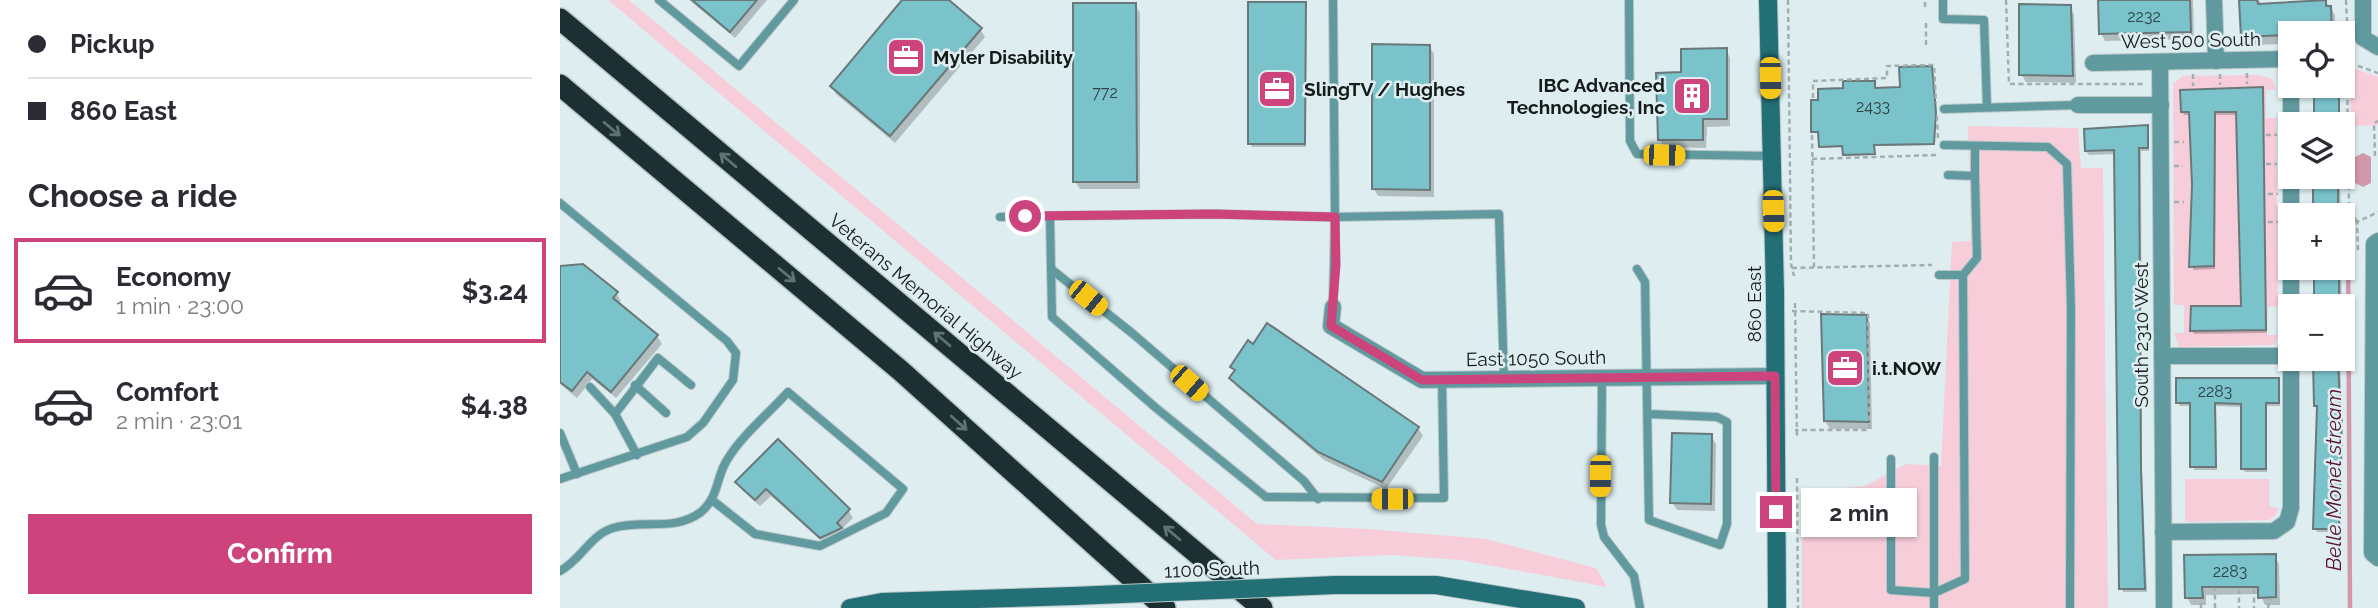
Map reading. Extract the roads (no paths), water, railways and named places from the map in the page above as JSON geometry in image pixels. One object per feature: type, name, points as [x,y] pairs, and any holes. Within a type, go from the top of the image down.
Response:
[{"type":"highway","name":"Veterans Memorial Highway","points":[[560,19],[1262,608]]},
{"type":"highway","points":[[560,85],[901,371],[1165,608]]},
{"type":"street","name":"860 East","points":[[1768,0],[1777,608]]},
{"type":"street","points":[[2214,0],[2218,67]]},
{"type":"street","points":[[2363,0],[2363,38],[2378,47]]},
{"type":"street","name":"West 500 South","points":[[2093,63],[2160,62],[2218,67],[2278,60]]},
{"type":"street","name":"South 2310 West","points":[[2160,62],[2164,608]]},
{"type":"street","points":[[2290,294],[2291,98]]},
{"type":"street","points":[[2078,105],[2161,105]]},
{"type":"street","points":[[2378,242],[2374,244],[2376,348],[2372,552],[2378,558]]},
{"type":"street","name":"East 1050 South","points":[[1333,307],[1331,326],[1422,380],[1775,376]]},
{"type":"street","points":[[2162,356],[2278,356]]},
{"type":"street","points":[[2164,532],[2274,531],[2287,522],[2291,509],[2290,371]]},
{"type":"street","name":"1100 South","points":[[850,608],[883,602],[1335,585],[1436,585],[1576,608]]},
{"type":"lane","points":[[659,0],[739,66],[794,0]]},
{"type":"lane","points":[[1333,0],[1333,307]]},
{"type":"lane","points":[[1629,0],[1630,141],[1637,154],[1772,156]]},
{"type":"lane","points":[[1943,0],[1944,19],[1984,20],[1987,107]]},
{"type":"lane","points":[[1940,106],[2078,105]]},
{"type":"lane","points":[[1941,143],[1975,147],[2048,147],[2067,163],[2071,308],[2070,608]]},
{"type":"lane","points":[[1891,459],[1891,590],[1934,593],[1965,579],[1962,275],[1977,258],[1975,147]]},
{"type":"lane","points":[[1948,174],[1975,176]]},
{"type":"lane","points":[[560,202],[727,341],[736,353],[733,380],[703,424],[687,437],[560,479]]},
{"type":"lane","points":[[1000,217],[1499,214],[1504,380]]},
{"type":"lane","points":[[1050,216],[1052,317],[1156,408],[1266,498],[1444,498],[1442,380]]},
{"type":"lane","points":[[1051,269],[1163,359],[1304,481],[1318,499]]},
{"type":"lane","points":[[1637,269],[1645,282],[1648,520],[1720,545],[1727,524],[1727,422],[1717,417],[1648,414]]},
{"type":"lane","points":[[1939,275],[1962,275]]},
{"type":"lane","points":[[615,414],[658,358],[691,386]]},
{"type":"lane","points":[[1602,379],[1601,525],[1604,537],[1634,576],[1640,608]]},
{"type":"lane","points":[[635,385],[666,413]]},
{"type":"lane","points":[[590,387],[615,414],[637,455]]},
{"type":"lane","points":[[560,571],[575,563],[596,536],[610,529],[626,525],[677,524],[699,513],[712,500],[726,461],[788,392],[903,489],[886,513],[820,547],[755,534],[712,500]]},
{"type":"lane","points":[[560,433],[577,474]]},
{"type":"lane","points":[[1934,457],[1934,608]]},
{"type":"waterway","name":"Belle Monet stream","points":[[2348,280],[2350,608]]},
{"type":"place","name":"Myler Disability","points":[[906,57]]},
{"type":"place","name":"SlingTV / Hughes","points":[[1277,89]]},
{"type":"place","name":"IBC Advanced Technologies, Inc","points":[[1692,96]]},
{"type":"place","name":"i.t.NOW","points":[[1845,368]]}]
